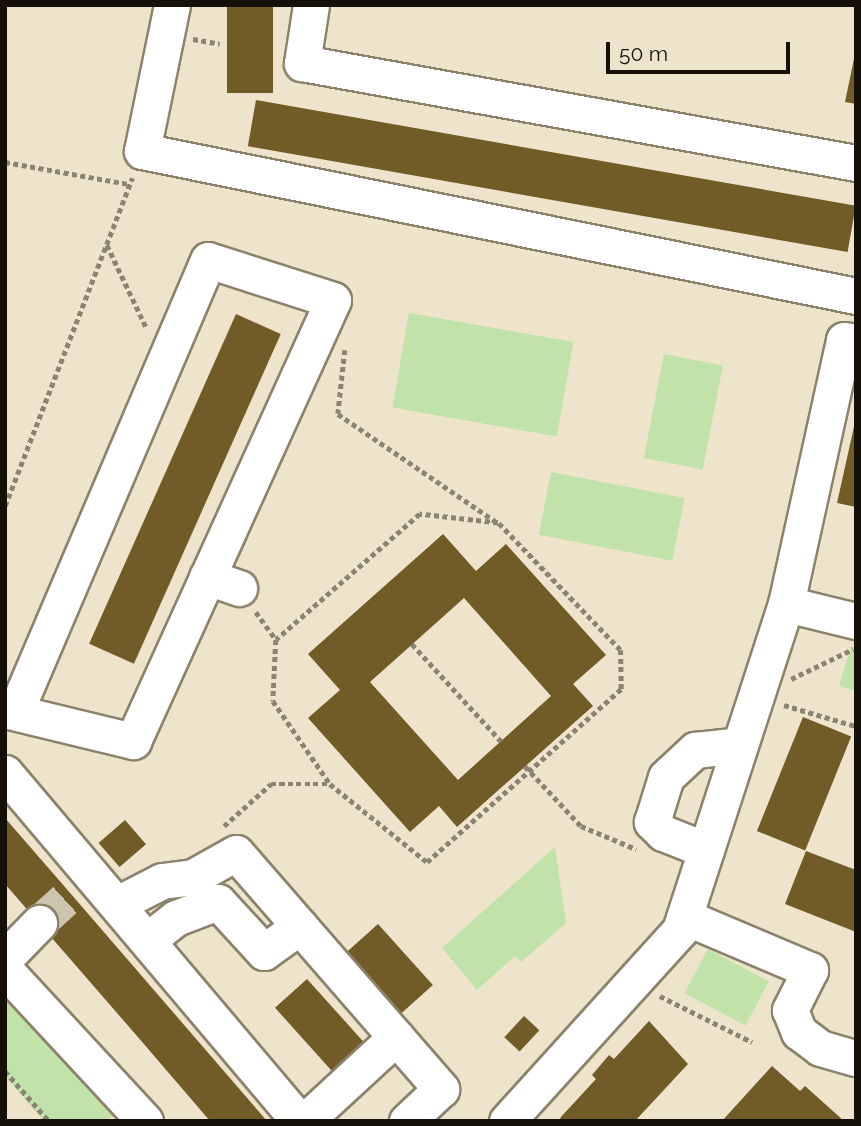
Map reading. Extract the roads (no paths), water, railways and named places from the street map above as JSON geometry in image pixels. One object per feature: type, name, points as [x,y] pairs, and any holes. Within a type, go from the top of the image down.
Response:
[{"type":"lane","points":[[172,5],[142,151],[856,296]]},
{"type":"lane","points":[[311,5],[302,63],[856,163]]},
{"type":"lane","points":[[208,260],[333,300],[223,583],[133,741],[10,711],[208,260]]},
{"type":"lane","points":[[507,1121],[670,945],[685,917],[786,604],[844,340],[856,342]]},
{"type":"lane","points":[[786,604],[856,621]]},
{"type":"lane","points":[[706,850],[663,833],[652,822],[666,777],[695,750],[740,745]]},
{"type":"lane","points":[[5,774],[97,892],[149,939],[299,1121]]},
{"type":"lane","points":[[97,892],[193,877],[236,853],[441,1089],[407,1121]]},
{"type":"lane","points":[[149,939],[176,918],[218,902],[264,952],[300,926]]},
{"type":"lane","points":[[685,917],[810,970],[790,1010],[799,1032],[820,1048],[856,1058]]},
{"type":"lane","points":[[5,958],[39,923]]},
{"type":"lane","points":[[5,970],[145,1121]]},
{"type":"lane","points":[[305,1121],[396,1037]]},
{"type":"tunnel","points":[[39,923],[71,894]]}]
